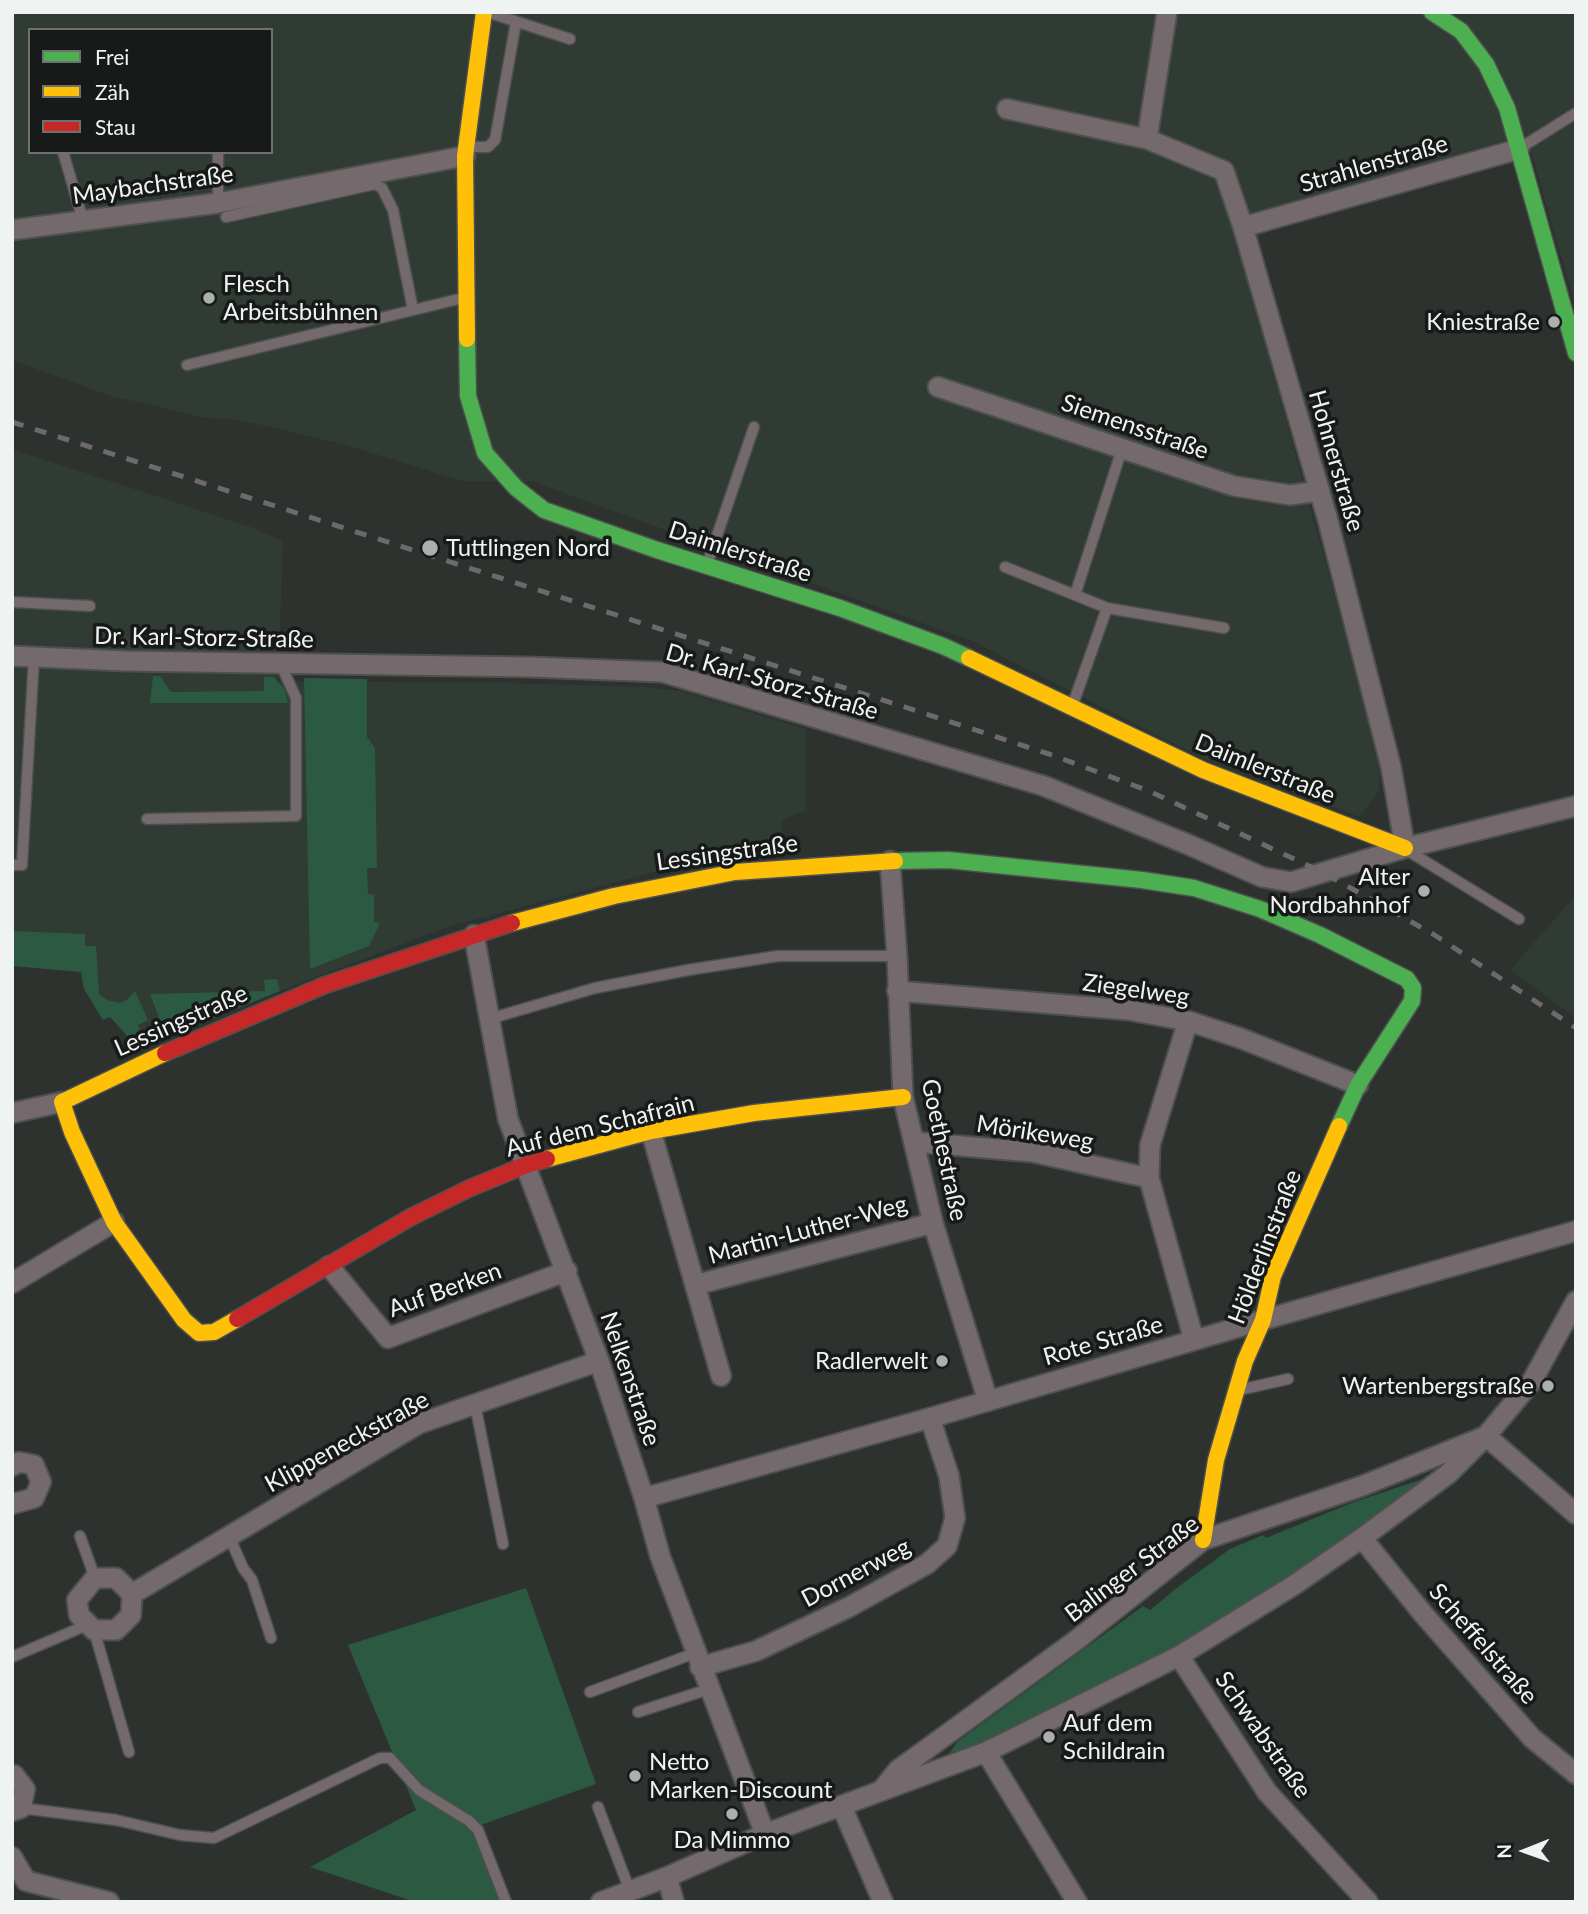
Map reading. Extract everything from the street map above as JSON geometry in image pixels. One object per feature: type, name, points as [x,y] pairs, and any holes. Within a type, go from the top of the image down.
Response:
[{"type":"street","name":"Daimlerstraße","points":[[485,12],[465,152],[468,396],[485,453],[516,488],[544,510],[706,566],[840,608],[943,646],[1203,770],[1405,848]]},
{"type":"street","points":[[1147,139],[1167,12]]},
{"type":"street","points":[[1436,13],[1461,31],[1486,64],[1507,108],[1576,353]]},
{"type":"street","name":"Hohnerstraße","points":[[1007,109],[1147,139],[1224,172],[1243,227],[1320,491],[1391,767],[1405,848]]},
{"type":"street","name":"Strahlenstraße","points":[[1243,227],[1519,149]]},
{"type":"street","name":"Maybachstraße","points":[[12,230],[83,220],[222,210],[465,152]]},
{"type":"street","name":"Siemensstraße","points":[[938,387],[1234,486],[1290,495],[1320,491]]},
{"type":"street","name":"Dr. Karl-Storz-Straße","points":[[12,656],[281,665],[530,667],[662,672],[1044,786],[1262,877],[1291,882],[1405,848],[1576,806]]},
{"type":"street","name":"Lessingstraße","points":[[12,1112],[62,1102],[177,1047],[325,985],[474,935],[614,896],[735,872],[890,860],[948,860],[1194,888],[1260,909],[1320,935],[1407,979],[1413,988]]},
{"type":"street","name":"Goethestraße","points":[[890,860],[903,1097],[933,1223],[988,1401]]},
{"type":"street","name":"Nelkenstraße","points":[[474,935],[508,1119],[599,1361],[645,1498],[660,1556],[765,1834]]},
{"type":"street","name":"Hölderlinstraße","points":[[1203,1540],[1216,1460],[1235,1391],[1262,1320],[1273,1276],[1358,1085],[1412,1001],[1413,988]]},
{"type":"street","name":"Ziegelweg","points":[[897,991],[1128,1010],[1188,1021],[1240,1038],[1358,1085]]},
{"type":"street","points":[[1188,1021],[1150,1145],[1149,1178],[1194,1340]]},
{"type":"street","name":"Auf dem Schafrain","points":[[114,1222],[184,1320],[199,1333],[214,1332],[411,1217],[470,1188],[526,1165],[651,1131],[754,1113],[903,1097]]},
{"type":"street","points":[[12,1283],[114,1222],[72,1132],[62,1102]]},
{"type":"street","name":"Martin-Luther-Weg","points":[[651,1131],[721,1376]]},
{"type":"street","name":"Mörikeweg","points":[[914,1142],[1032,1152],[1149,1178]]},
{"type":"street","name":"Martin-Luther-Weg","points":[[695,1285],[933,1223]]},
{"type":"street","name":"Rote Straße","points":[[645,1498],[1576,1231]]},
{"type":"street","name":"Auf Berken","points":[[329,1266],[388,1338],[567,1271]]},
{"type":"street","name":"Balinger Straße","points":[[601,1902],[667,1877],[765,1834],[986,1752],[1179,1656],[1294,1585],[1448,1474],[1486,1436],[1532,1381],[1576,1301]]},
{"type":"street","name":"Klippeneckstraße","points":[[132,1594],[418,1424],[599,1361]]},
{"type":"street","name":"Dornerweg","points":[[698,1660],[756,1651],[849,1608],[927,1564],[947,1546],[955,1518],[949,1476],[930,1418]]},
{"type":"street","points":[[1486,1436],[1576,1514]]},
{"type":"street","name":"Balinger Straße","points":[[882,1791],[898,1770],[1078,1639],[1203,1540],[1362,1486],[1486,1436]]},
{"type":"street","points":[[12,1466],[19,1462],[34,1465],[41,1482],[33,1498],[12,1504]]},
{"type":"street","name":"Scheffelstraße","points":[[1362,1538],[1424,1615],[1532,1738],[1576,1774]]},
{"type":"street","points":[[95,1578],[116,1578],[132,1594],[131,1615],[116,1630],[91,1628],[79,1615],[77,1600],[95,1578]]},
{"type":"street","name":"Schwabstraße","points":[[1179,1656],[1267,1792],[1368,1902]]},
{"type":"street","points":[[986,1752],[1077,1902]]},
{"type":"street","points":[[12,1776],[14,1775],[25,1789],[17,1810]]},
{"type":"street","points":[[842,1807],[883,1902]]},
{"type":"street","points":[[12,1857],[26,1881],[109,1902]]},
{"type":"street","points":[[667,1877],[674,1902]]},
{"type":"lane","points":[[485,12],[570,39]]},
{"type":"lane","points":[[465,152],[488,147],[495,140],[516,22]]},
{"type":"lane","points":[[1519,149],[1576,114]]},
{"type":"lane","points":[[65,154],[83,220]]},
{"type":"lane","points":[[218,154],[222,210],[375,184],[382,188],[393,210],[413,310]]},
{"type":"lane","points":[[187,365],[467,297]]},
{"type":"lane","points":[[706,566],[754,427]]},
{"type":"lane","points":[[1076,595],[1122,449]]},
{"type":"lane","points":[[1005,567],[1107,608],[1224,628]]},
{"type":"lane","points":[[12,602],[90,606]]},
{"type":"lane","points":[[1071,707],[1107,608]]},
{"type":"lane","points":[[12,865],[22,865],[34,657]]},
{"type":"lane","points":[[147,819],[296,816],[296,698],[281,665]]},
{"type":"lane","points":[[1405,848],[1519,919]]},
{"type":"lane","points":[[489,1019],[595,988],[778,956],[897,956]]},
{"type":"lane","points":[[1235,1391],[1289,1379]]},
{"type":"lane","points":[[475,1404],[502,1544]]},
{"type":"lane","points":[[80,1536],[95,1578]]},
{"type":"lane","points":[[229,1536],[243,1568],[252,1580],[271,1638]]},
{"type":"lane","points":[[12,1657],[91,1628],[129,1752]]},
{"type":"lane","points":[[590,1692],[698,1660]]},
{"type":"lane","points":[[638,1712],[709,1689]]},
{"type":"lane","points":[[17,1810],[116,1820],[180,1835],[214,1838],[380,1758],[390,1758],[419,1790],[469,1821],[478,1830],[506,1902]]},
{"type":"lane","points":[[598,1807],[630,1891]]},
{"type":"shaded area","points":[[12,12],[1576,12],[1576,308],[1526,134],[1231,221],[1381,763],[1379,791],[1359,817],[1196,755],[974,642],[531,481],[462,481],[346,445],[240,420],[205,418],[108,395],[12,360]]},
{"type":"shaded area","points":[[12,449],[251,527],[283,541],[278,681],[509,683],[644,687],[681,691],[806,729],[806,811],[782,819],[783,850],[692,862],[450,926],[280,991],[136,1053],[125,1033],[110,1017],[103,1020],[84,989],[81,972],[12,966]]},
{"type":"shaded area","points":[[1576,895],[1576,1018],[1510,970]]},
{"type":"green space","points":[[153,676],[160,676],[171,692],[264,691],[264,677],[274,677],[285,690],[288,703],[150,703]]},
{"type":"green space","points":[[304,678],[367,679],[367,737],[375,748],[377,868],[367,868],[368,894],[374,895],[374,922],[380,923],[369,946],[310,969]]},
{"type":"green space","points":[[12,931],[85,934],[85,946],[96,946],[99,994],[109,1001],[120,1003],[135,991],[148,1020],[138,1025],[148,1047],[136,1053],[125,1033],[110,1017],[103,1020],[84,989],[81,972],[12,966]]},
{"type":"green space","points":[[277,979],[280,991],[166,1037],[150,994],[265,991],[264,980]]},
{"type":"green space","points":[[1432,1476],[1290,1576],[1173,1647],[988,1740],[949,1754],[957,1742],[1143,1606],[1150,1610],[1230,1549]]},
{"type":"green space","points":[[526,1588],[596,1784],[481,1825],[508,1902],[415,1902],[310,1867],[416,1810],[348,1645]]},
{"type":"railway","points":[[12,422],[917,711],[1049,754],[1149,791],[1322,872],[1433,934],[1576,1028]]},
{"type":"traffic: fast","points":[[1432,12],[1461,31],[1486,64],[1507,108],[1576,353]]},
{"type":"traffic: fast","points":[[467,339],[468,396],[485,453],[516,488],[544,510],[657,550],[840,608],[969,658]]},
{"type":"traffic: fast","points":[[895,861],[948,860],[1194,888],[1260,909],[1320,935],[1407,979],[1413,988],[1412,1001],[1358,1085],[1339,1126]]},
{"type":"traffic: slow","points":[[467,339],[465,156],[484,12]]},
{"type":"traffic: slow","points":[[969,658],[1203,770],[1405,848]]},
{"type":"traffic: slow","points":[[512,923],[614,896],[735,872],[895,861]]},
{"type":"traffic: slow","points":[[165,1053],[62,1102],[72,1132],[114,1222],[184,1320],[199,1333],[214,1332],[237,1319]]},
{"type":"traffic: slow","points":[[547,1159],[651,1131],[754,1113],[903,1097]]},
{"type":"traffic: slow","points":[[1203,1540],[1216,1460],[1245,1361],[1263,1320],[1273,1276],[1339,1126]]},
{"type":"traffic: jam","points":[[165,1053],[325,985],[512,923]]},
{"type":"traffic: jam","points":[[237,1319],[411,1217],[470,1188],[547,1159]]},
{"type":"place","name":"Flesch Arbeitsbühnen","points":[[209,298]]},
{"type":"place","name":"Kniestraße","points":[[1554,322]]},
{"type":"place","name":"Tuttlingen Nord","points":[[430,548]]},
{"type":"place","name":"Alter Nordbahnhof","points":[[1424,891]]},
{"type":"place","name":"Radlerwelt","points":[[942,1361]]},
{"type":"place","name":"Wartenbergstraße","points":[[1548,1386]]},
{"type":"place","name":"Auf dem Schildrain","points":[[1049,1737]]},
{"type":"place","name":"Netto Marken-Discount","points":[[635,1776]]},
{"type":"place","name":"Da Mimmo","points":[[732,1814]]}]
